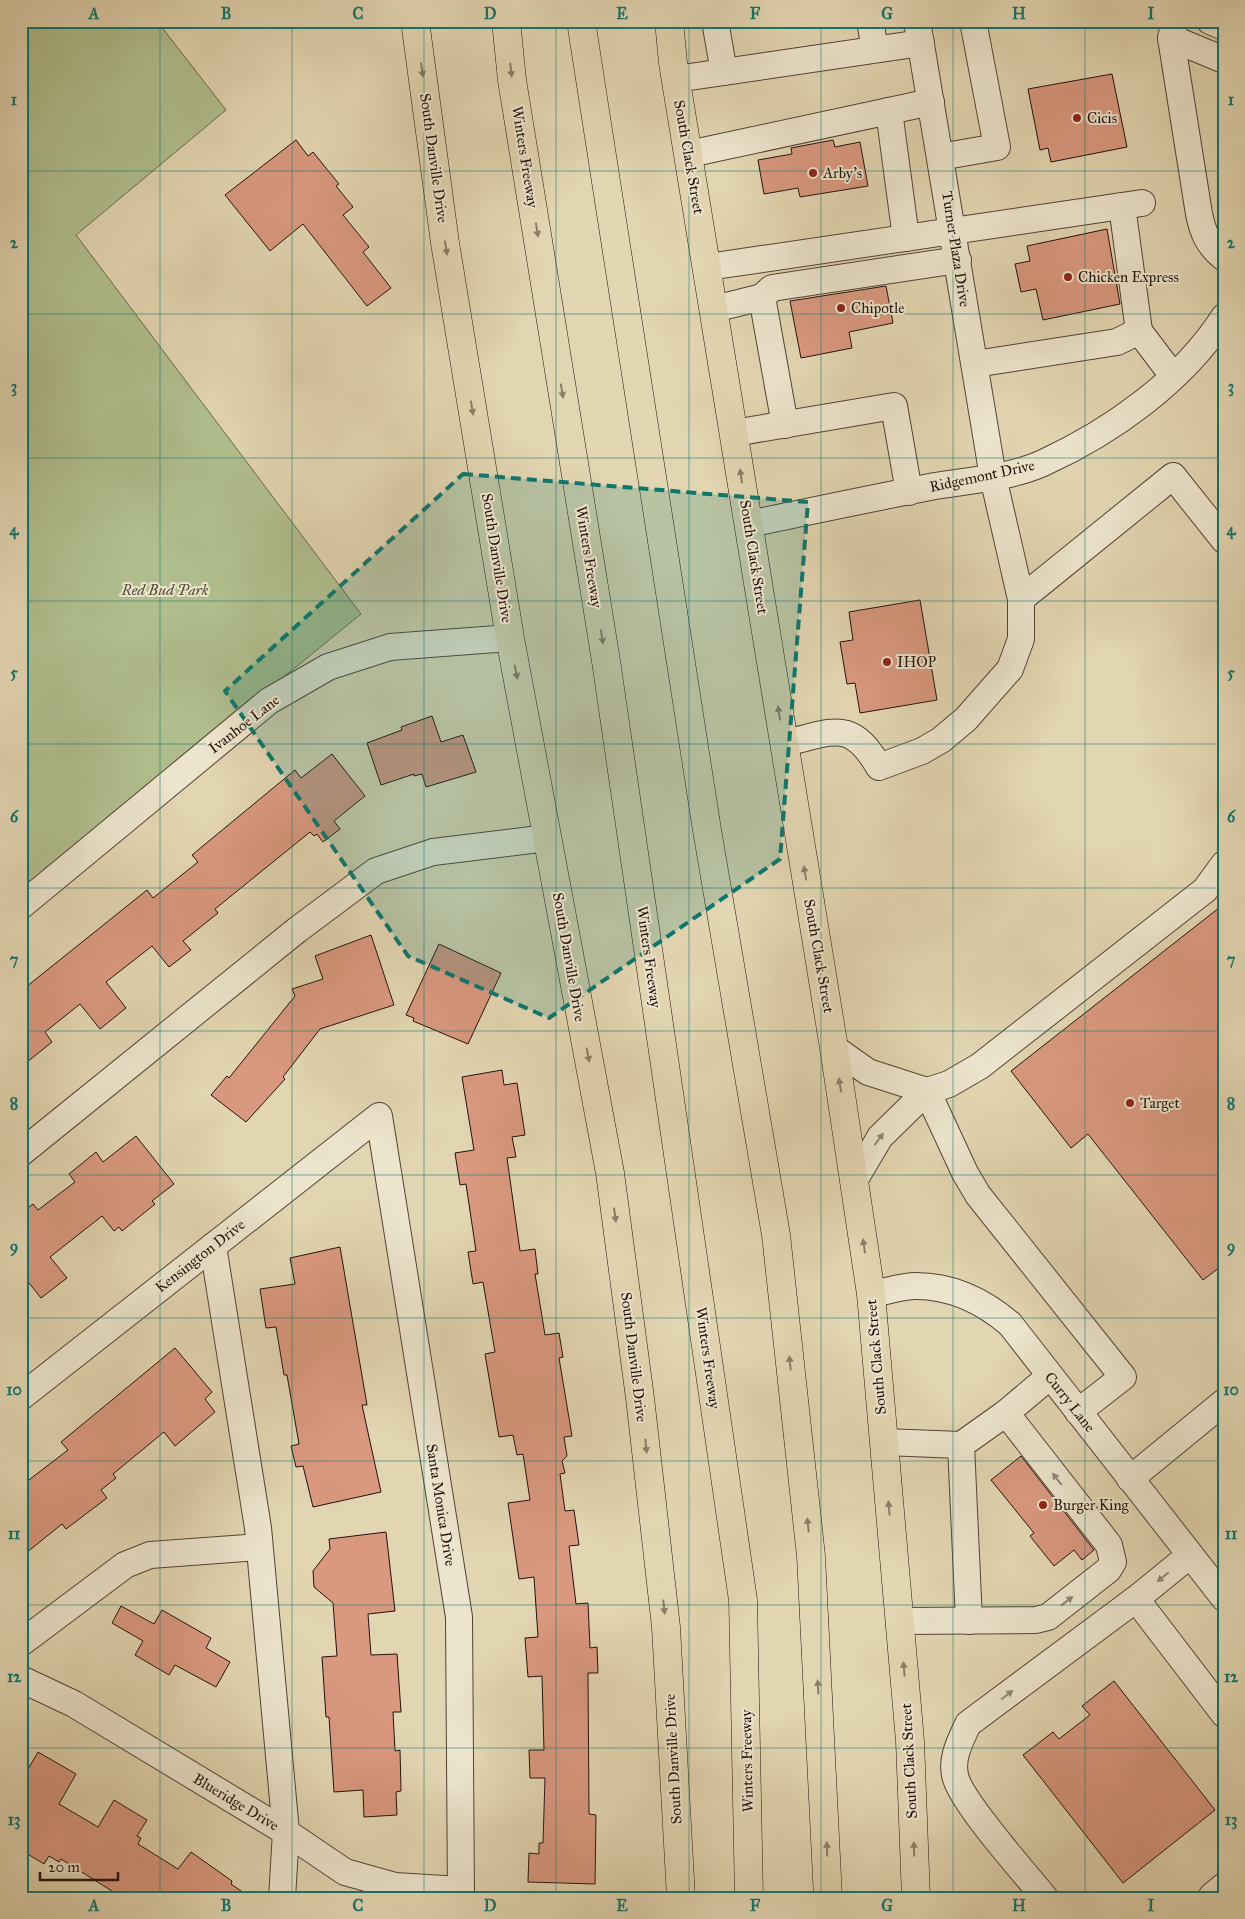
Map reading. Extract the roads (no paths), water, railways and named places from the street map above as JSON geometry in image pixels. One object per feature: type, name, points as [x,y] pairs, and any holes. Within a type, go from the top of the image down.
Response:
[{"type":"main road","name":"South Danville Drive","points":[[415,21],[445,243],[510,638],[610,1173],[640,1398],[666,1628],[681,1898]]},
{"type":"main road","name":"Winters Freeway","points":[[506,21],[512,80],[606,661],[743,1600],[749,1898]]},
{"type":"main road","points":[[582,21],[705,820],[776,1235],[811,1556],[828,1898]]},
{"type":"main road","name":"South Clack Street","points":[[669,21],[676,79],[834,1048],[871,1294],[910,1741],[916,1898]]},
{"type":"street","points":[[715,21],[724,72]]},
{"type":"street","points":[[870,21],[875,49]]},
{"type":"street","points":[[940,157],[998,147],[973,21]]},
{"type":"street","points":[[1210,21],[1224,27]]},
{"type":"street","points":[[1173,30],[1224,60]]},
{"type":"street","points":[[1173,30],[1199,214],[1204,236],[1213,250],[1224,258]]},
{"type":"street","points":[[676,79],[875,49],[919,32]]},
{"type":"street","name":"Turner Plaza Drive","points":[[784,743],[839,732],[855,736],[868,747],[879,767],[914,755],[941,740],[966,719],[1010,669],[1021,639],[1021,599],[993,477],[919,32]]},
{"type":"street","points":[[689,154],[931,102]]},
{"type":"street","points":[[889,111],[906,238]]},
{"type":"street","points":[[708,267],[1132,204],[1139,331],[1173,376]]},
{"type":"street","points":[[714,309],[762,297],[772,288],[958,260]]},
{"type":"street","points":[[762,297],[785,424]]},
{"type":"street","name":"Ridgemont Drive","points":[[749,524],[993,477],[1042,464],[1084,441],[1150,400],[1212,336],[1224,317]]},
{"type":"street","points":[[975,364],[1117,342],[1139,331]]},
{"type":"street","points":[[734,433],[894,406],[909,492]]},
{"type":"street","points":[[1021,599],[1173,476],[1224,540]]},
{"type":"street","name":"Ivanhoe Lane","points":[[21,906],[269,701],[328,667],[390,647],[510,638]]},
{"type":"street","points":[[21,1153],[297,930],[376,871],[433,852],[548,838]]},
{"type":"street","points":[[854,1181],[880,1137],[927,1091],[949,1084],[980,1066],[1205,890],[1224,864]]},
{"type":"street","points":[[834,1048],[868,1072],[927,1091],[978,1195],[1124,1377],[1078,1412]]},
{"type":"street","name":"Kensington Drive","points":[[21,1397],[378,1116]]},
{"type":"street","name":"Santa Monica Drive","points":[[378,1116],[459,1618],[461,1894]]},
{"type":"street","points":[[213,1246],[259,1547],[286,1832],[282,1898]]},
{"type":"street","name":"Curry Lane","points":[[871,1294],[915,1286],[942,1289],[966,1295],[990,1307],[1010,1324],[1224,1598]]},
{"type":"street","points":[[884,1442],[961,1445],[1006,1413],[1050,1376]]},
{"type":"street","points":[[1130,1479],[1224,1402]]},
{"type":"street","points":[[899,1621],[1024,1621],[1048,1617],[1108,1570],[1113,1562],[1109,1545],[1006,1413]]},
{"type":"street","points":[[961,1445],[968,1621]]},
{"type":"street","points":[[21,1643],[125,1565],[150,1555],[259,1547]]},
{"type":"street","points":[[1045,1898],[964,1797],[954,1775],[957,1749],[968,1724],[1136,1599],[1190,1555]]},
{"type":"street","points":[[1136,1599],[1224,1714]]},
{"type":"street","name":"Blueridge Drive","points":[[21,1679],[74,1704],[286,1832],[345,1872],[395,1886],[461,1894]]},
{"type":"place","name":"Cicis","points":[[1077,118]]},
{"type":"place","name":"Arby's","points":[[813,173]]},
{"type":"place","name":"Chicken Express","points":[[1068,277]]},
{"type":"place","name":"Chipotle","points":[[841,308]]},
{"type":"place","name":"IHOP","points":[[887,662]]},
{"type":"place","name":"Target","points":[[1130,1103]]},
{"type":"place","name":"Burger King","points":[[1043,1505]]},
{"type":"park label","name":"Red Bud Park","points":[[165,590]]}]
